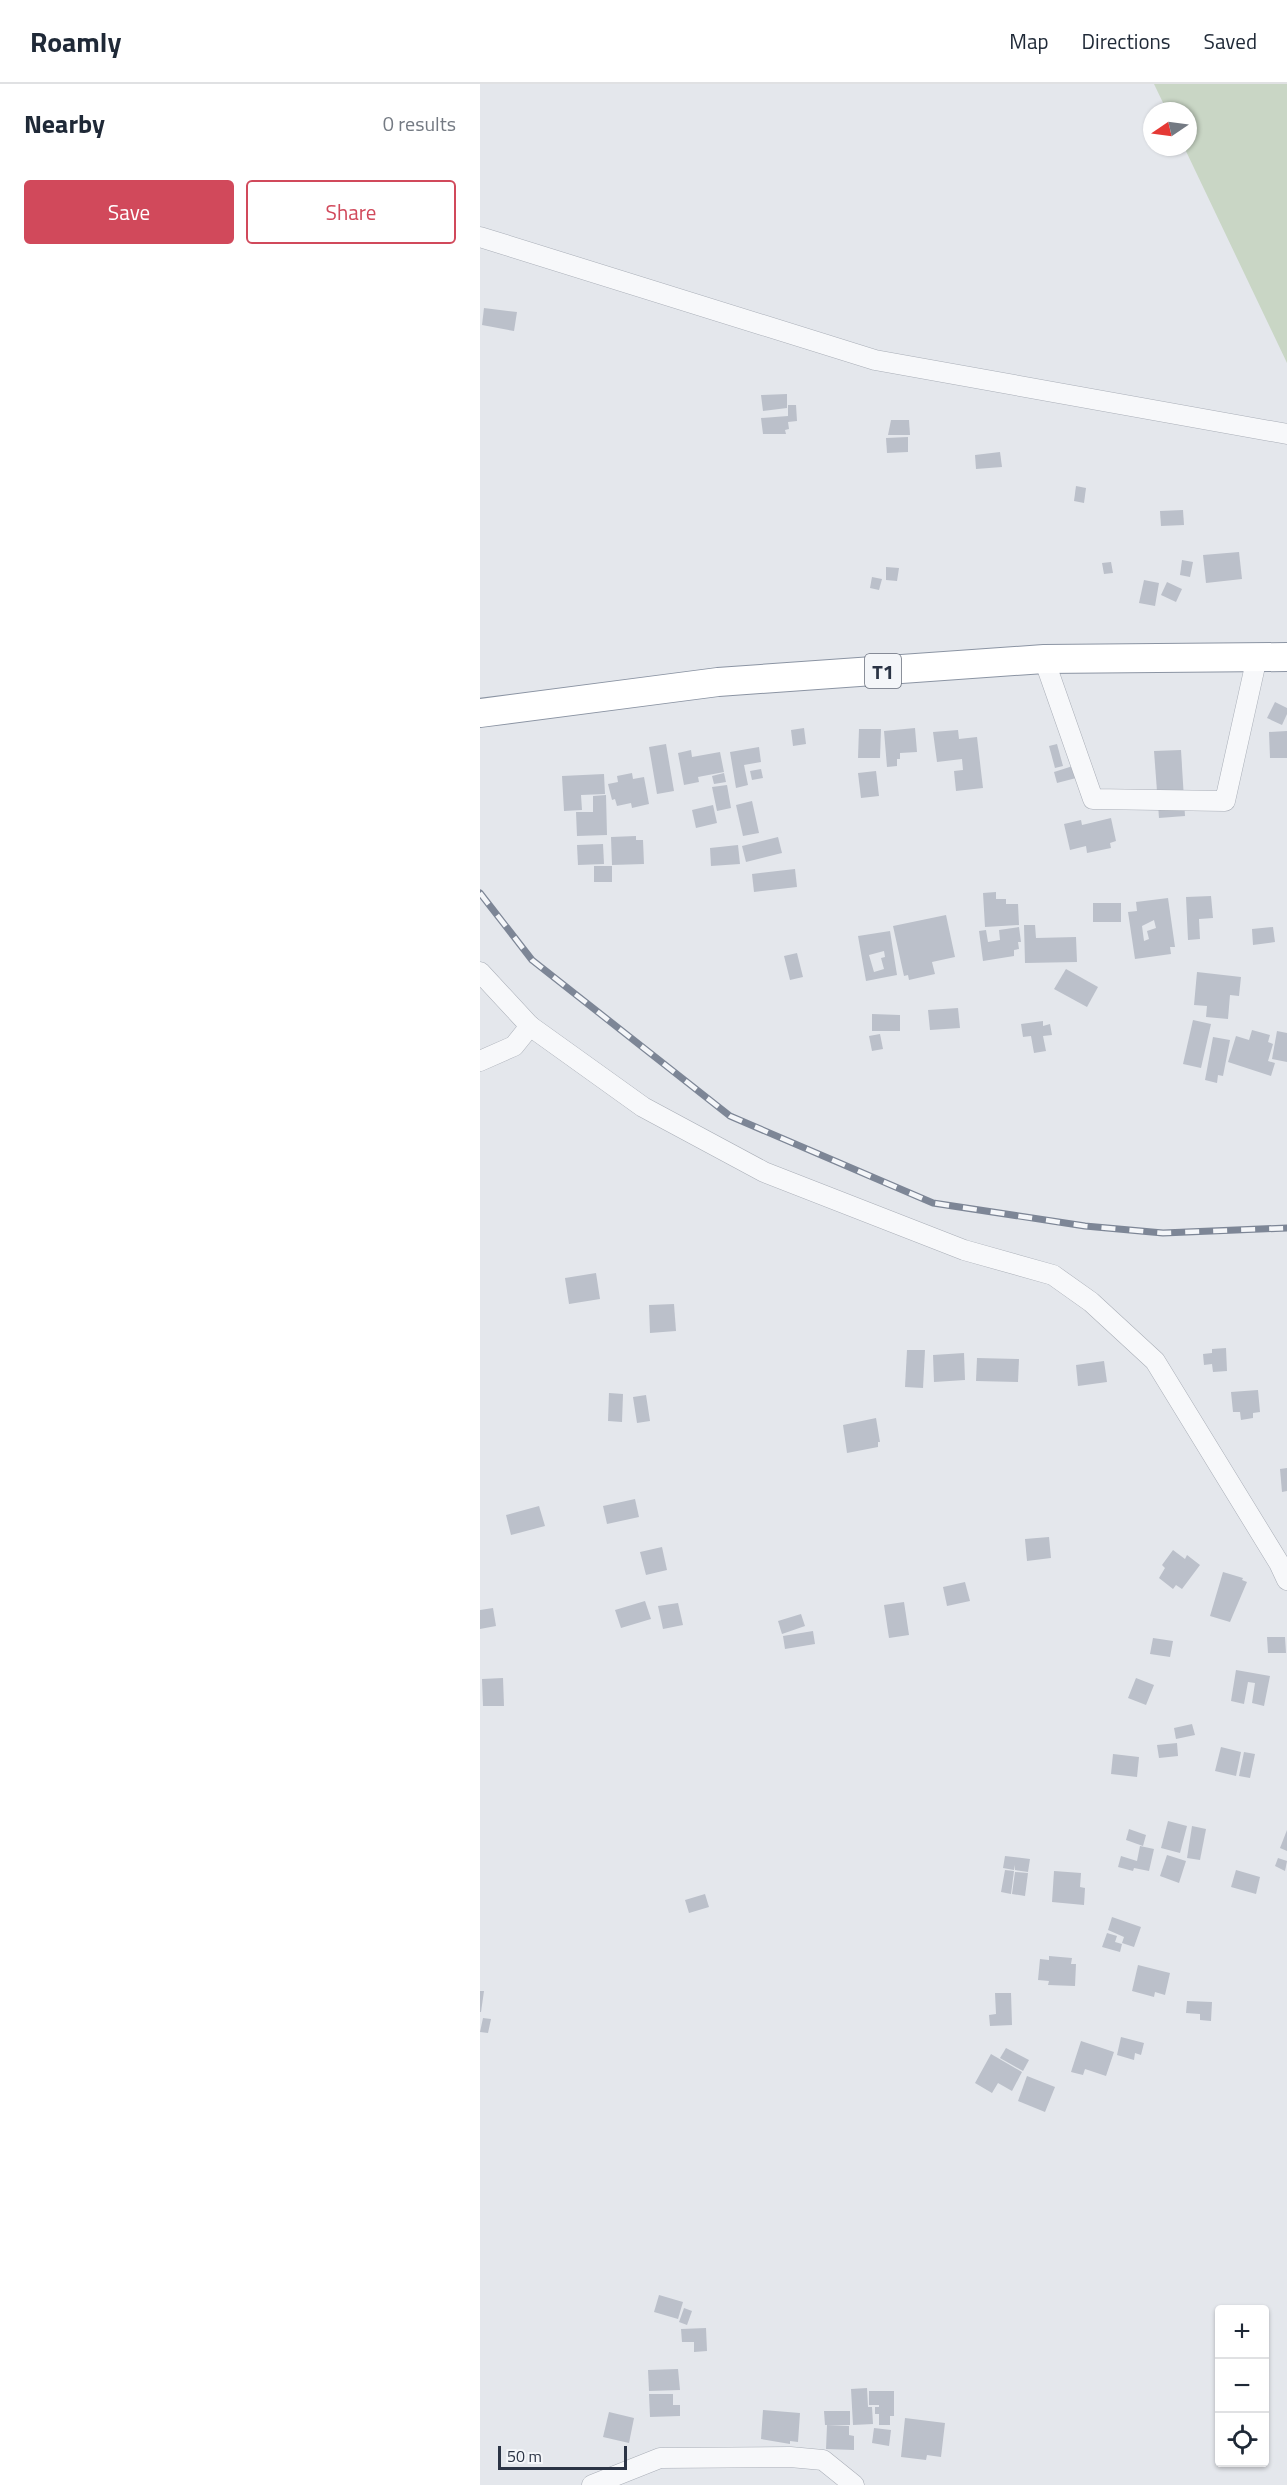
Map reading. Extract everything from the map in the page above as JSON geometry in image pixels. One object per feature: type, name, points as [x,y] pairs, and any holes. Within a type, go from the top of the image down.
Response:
[{"type":"highway","name":"T1","points":[[480,713],[718,682],[1044,659],[1287,657]]},
{"type":"street","points":[[480,237],[874,360],[1287,434]]},
{"type":"street","points":[[1044,659],[1093,799],[1225,801],[1257,657]]},
{"type":"street","points":[[480,972],[530,1026],[643,1107],[764,1172],[964,1250],[1053,1275],[1091,1302],[1155,1361],[1279,1563],[1287,1580]]},
{"type":"street","points":[[480,1061],[514,1046],[530,1026]]},
{"type":"street","points":[[592,2485],[660,2458],[790,2457],[823,2460],[854,2485]]},
{"type":"green space","points":[[1154,84],[1287,84],[1287,363],[1188,156],[1197,156],[1197,102],[1163,102]]},
{"type":"building","points":[[484,308],[517,312],[514,331],[482,325]]},
{"type":"building","points":[[787,394],[787,408],[763,411],[761,395]]},
{"type":"building","points":[[788,405],[796,405],[797,421],[788,422],[789,429],[785,430],[786,434],[763,434],[761,418],[788,416]]},
{"type":"building","points":[[891,420],[909,420],[910,435],[888,435]]},
{"type":"building","points":[[908,437],[908,452],[887,453],[886,438]]},
{"type":"building","points":[[1000,452],[1002,467],[976,469],[975,455]]},
{"type":"building","points":[[1076,486],[1086,488],[1084,503],[1074,501]]},
{"type":"building","points":[[1183,510],[1184,525],[1161,526],[1160,511]]},
{"type":"building","points":[[1239,552],[1242,579],[1206,583],[1203,555]]},
{"type":"building","points":[[1182,560],[1193,562],[1190,577],[1180,575]]},
{"type":"building","points":[[1111,562],[1113,573],[1104,574],[1102,563]]},
{"type":"building","points":[[886,567],[899,568],[897,581],[886,580]]},
{"type":"building","points":[[872,577],[882,579],[879,590],[870,588]]},
{"type":"building","points":[[1144,580],[1159,583],[1155,606],[1139,603]]},
{"type":"building","points":[[1167,582],[1182,589],[1176,602],[1161,595]]},
{"type":"building","points":[[1275,702],[1287,708],[1282,725],[1267,718]]},
{"type":"building","points":[[804,728],[806,744],[793,746],[791,730]]},
{"type":"building","points":[[915,728],[917,752],[900,753],[897,766],[887,767],[884,731]]},
{"type":"building","points":[[859,729],[881,729],[880,758],[858,758]]},
{"type":"building","points":[[958,730],[959,739],[977,737],[983,788],[956,791],[954,771],[963,770],[962,759],[937,762],[933,732]]},
{"type":"building","points":[[1287,731],[1287,758],[1270,758],[1269,732]]},
{"type":"building","points":[[666,744],[674,791],[657,794],[649,747]]},
{"type":"building","points":[[1057,744],[1063,766],[1055,768],[1049,746]]},
{"type":"building","points":[[759,747],[761,762],[744,765],[748,785],[736,788],[730,752]]},
{"type":"building","points":[[691,750],[692,757],[720,752],[724,772],[698,777],[699,782],[684,785],[678,753]]},
{"type":"building","points":[[1181,750],[1185,816],[1159,818],[1154,751]]},
{"type":"building","points":[[1076,765],[1080,777],[1057,783],[1054,772]]},
{"type":"building","points":[[761,769],[763,778],[752,780],[750,771]]},
{"type":"building","points":[[876,771],[879,796],[861,798],[858,773]]},
{"type":"building","points":[[632,773],[633,779],[644,777],[649,804],[632,808],[631,803],[617,806],[615,799],[612,800],[608,784],[618,782],[617,776]]},
{"type":"building","points":[[724,773],[726,782],[714,784],[712,776]]},
{"type":"building","points":[[604,774],[605,794],[581,795],[582,810],[564,811],[562,776]]},
{"type":"building","points":[[727,785],[731,808],[717,811],[712,787]]},
{"type":"building","points":[[606,795],[607,835],[577,836],[576,812],[593,812],[593,796]]},
{"type":"building","points":[[752,801],[759,833],[743,836],[736,805]]},
{"type":"building","points":[[713,805],[717,823],[696,828],[692,810]]},
{"type":"building","points":[[1111,818],[1116,841],[1110,843],[1111,848],[1087,853],[1086,846],[1070,850],[1064,824],[1081,820],[1082,825]]},
{"type":"building","points":[[636,836],[636,840],[643,840],[644,864],[612,865],[611,837]]},
{"type":"building","points":[[778,837],[782,853],[746,862],[742,846]]},
{"type":"building","points":[[603,844],[604,864],[578,865],[577,845]]},
{"type":"building","points":[[738,845],[740,864],[711,866],[710,848]]},
{"type":"building","points":[[594,866],[612,866],[612,882],[594,882]]},
{"type":"building","points":[[795,869],[797,887],[754,892],[752,874]]},
{"type":"building","points":[[996,892],[996,899],[1006,899],[1006,904],[1018,904],[1019,925],[985,927],[983,893]]},
{"type":"building","points":[[1211,896],[1213,918],[1199,919],[1200,939],[1188,940],[1186,897]]},
{"type":"building","points":[[1168,898],[1175,947],[1170,947],[1171,954],[1135,959],[1128,912],[1137,911],[1136,902]],"holes":[[[1154,920],[1156,928],[1147,931],[1149,939],[1144,941],[1142,926]]]},
{"type":"building","points":[[1093,903],[1121,903],[1121,922],[1093,922]]},
{"type":"building","points":[[946,915],[955,957],[932,962],[935,974],[909,980],[908,975],[904,976],[893,926]]},
{"type":"building","points":[[1024,925],[1035,925],[1036,938],[1076,937],[1077,962],[1025,963]]},
{"type":"building","points":[[1019,927],[1021,942],[1018,942],[1019,949],[1014,950],[1014,956],[983,961],[979,931],[986,930],[988,942],[1000,940],[999,930]]},
{"type":"building","points":[[1273,927],[1275,942],[1253,945],[1252,929]]},
{"type":"building","points":[[890,931],[897,975],[866,981],[858,936]],"holes":[[[884,951],[885,957],[881,958],[884,969],[874,972],[869,955]]]},
{"type":"building","points":[[797,953],[803,977],[790,980],[784,956]]},
{"type":"building","points":[[1066,969],[1098,987],[1087,1007],[1054,989]]},
{"type":"building","points":[[1197,972],[1241,977],[1239,996],[1230,995],[1228,1019],[1206,1017],[1207,1006],[1194,1005]]},
{"type":"building","points":[[958,1008],[960,1028],[930,1030],[928,1010]]},
{"type":"building","points":[[872,1014],[900,1015],[900,1031],[872,1031]]},
{"type":"building","points":[[1193,1020],[1211,1024],[1201,1068],[1183,1064]]},
{"type":"building","points":[[1043,1021],[1043,1026],[1050,1024],[1052,1035],[1043,1036],[1046,1051],[1034,1053],[1031,1036],[1023,1037],[1021,1024]]},
{"type":"building","points":[[1252,1030],[1270,1035],[1268,1042],[1273,1044],[1268,1061],[1275,1063],[1271,1076],[1228,1062],[1236,1036],[1249,1040]]},
{"type":"building","points":[[1277,1031],[1287,1033],[1287,1062],[1272,1059]]},
{"type":"building","points":[[880,1034],[883,1049],[872,1051],[869,1036]]},
{"type":"building","points":[[1213,1037],[1230,1040],[1223,1076],[1218,1075],[1217,1083],[1205,1080]]},
{"type":"building","points":[[596,1273],[600,1299],[569,1304],[565,1278]]},
{"type":"building","points":[[674,1304],[676,1331],[650,1333],[649,1305]]},
{"type":"building","points":[[1226,1348],[1227,1371],[1213,1372],[1212,1364],[1204,1365],[1203,1354],[1212,1353],[1212,1349]]},
{"type":"building","points":[[907,1350],[925,1350],[923,1388],[905,1387]]},
{"type":"building","points":[[964,1353],[965,1380],[934,1382],[933,1355]]},
{"type":"building","points":[[977,1358],[1019,1359],[1018,1382],[976,1381]]},
{"type":"building","points":[[1104,1361],[1107,1382],[1078,1386],[1076,1365]]},
{"type":"building","points":[[1258,1390],[1260,1412],[1253,1413],[1253,1418],[1241,1420],[1240,1412],[1233,1412],[1231,1392]]},
{"type":"building","points":[[609,1393],[623,1394],[622,1422],[608,1421]]},
{"type":"building","points":[[646,1395],[650,1421],[637,1423],[633,1397]]},
{"type":"building","points":[[876,1418],[880,1442],[878,1442],[878,1447],[847,1453],[843,1425]]},
{"type":"building","points":[[1287,1468],[1287,1491],[1282,1492],[1280,1469]]},
{"type":"building","points":[[635,1499],[639,1517],[607,1524],[603,1506]]},
{"type":"building","points":[[539,1506],[545,1526],[511,1535],[506,1515]]},
{"type":"building","points":[[1049,1537],[1051,1558],[1027,1561],[1025,1539]]},
{"type":"building","points":[[662,1547],[667,1570],[646,1575],[640,1552]]},
{"type":"building","points":[[1173,1550],[1185,1559],[1187,1555],[1200,1565],[1182,1589],[1176,1585],[1173,1589],[1159,1578],[1165,1568],[1162,1565]]},
{"type":"building","points":[[1223,1572],[1243,1578],[1242,1580],[1247,1582],[1230,1622],[1210,1616]]},
{"type":"building","points":[[965,1582],[970,1601],[947,1606],[943,1587]]},
{"type":"building","points":[[645,1601],[651,1619],[621,1628],[615,1610]]},
{"type":"building","points":[[904,1602],[909,1635],[889,1638],[884,1605]]},
{"type":"building","points":[[678,1603],[683,1625],[663,1629],[658,1606]]},
{"type":"building","points":[[493,1608],[496,1626],[480,1629],[480,1610]]},
{"type":"building","points":[[801,1614],[805,1626],[782,1634],[778,1621]]},
{"type":"building","points":[[813,1631],[815,1644],[785,1649],[783,1636]]},
{"type":"building","points":[[1267,1637],[1285,1637],[1286,1653],[1268,1653]]},
{"type":"building","points":[[1153,1638],[1173,1641],[1170,1657],[1150,1654]]},
{"type":"building","points":[[1236,1670],[1270,1676],[1264,1706],[1252,1703],[1255,1683],[1248,1682],[1244,1704],[1231,1701]]},
{"type":"building","points":[[503,1678],[504,1706],[483,1706],[482,1679]]},
{"type":"building","points":[[1136,1678],[1154,1685],[1146,1705],[1128,1698]]},
{"type":"building","points":[[1192,1724],[1195,1735],[1176,1739],[1174,1728]]},
{"type":"building","points":[[1177,1743],[1178,1756],[1159,1758],[1157,1745]]},
{"type":"building","points":[[1221,1747],[1241,1752],[1236,1776],[1215,1771]]},
{"type":"building","points":[[1244,1752],[1255,1754],[1250,1778],[1239,1776]]},
{"type":"building","points":[[1113,1754],[1139,1757],[1137,1777],[1111,1774]]},
{"type":"building","points":[[1168,1821],[1187,1826],[1180,1853],[1161,1848]]},
{"type":"building","points":[[1192,1826],[1206,1829],[1200,1860],[1187,1858]]},
{"type":"building","points":[[1129,1829],[1146,1835],[1143,1846],[1126,1840]]},
{"type":"building","points":[[1287,1830],[1287,1851],[1280,1848]]},
{"type":"building","points":[[1140,1846],[1154,1849],[1149,1871],[1134,1868],[1133,1871],[1118,1867],[1121,1856],[1137,1861]]},
{"type":"building","points":[[1167,1855],[1186,1861],[1179,1883],[1160,1876]]},
{"type":"building","points":[[1005,1856],[1030,1859],[1028,1872],[1015,1870],[1015,1865],[1014,1870],[1003,1868]]},
{"type":"building","points":[[1278,1858],[1287,1861],[1285,1871],[1275,1866]]},
{"type":"building","points":[[1005,1870],[1014,1871],[1011,1894],[1001,1892]]},
{"type":"building","points":[[1236,1870],[1260,1877],[1256,1894],[1231,1887]]},
{"type":"building","points":[[1054,1871],[1081,1873],[1080,1887],[1085,1888],[1084,1905],[1052,1902]]},
{"type":"building","points":[[1015,1872],[1028,1873],[1025,1896],[1012,1894]]},
{"type":"building","points":[[705,1894],[709,1907],[689,1913],[685,1900]]},
{"type":"building","points":[[1112,1917],[1141,1927],[1134,1947],[1122,1943],[1124,1937],[1108,1930]]},
{"type":"building","points":[[1107,1933],[1117,1936],[1115,1942],[1122,1944],[1120,1952],[1102,1947]]},
{"type":"building","points":[[1049,1956],[1072,1958],[1071,1964],[1076,1964],[1075,1986],[1048,1985],[1049,1981],[1038,1980],[1040,1959],[1049,1960]]},
{"type":"building","points":[[1138,1965],[1170,1973],[1165,1995],[1155,1992],[1154,1997],[1132,1991]]},
{"type":"building","points":[[480,1991],[484,1991],[481,2012],[480,2012]]},
{"type":"building","points":[[995,1993],[1011,1993],[1012,2025],[990,2026],[989,2015],[996,2014]]},
{"type":"building","points":[[1187,2001],[1212,2002],[1211,2021],[1200,2020],[1200,2014],[1186,2013]]},
{"type":"building","points":[[483,2018],[491,2019],[488,2033],[480,2032]]},
{"type":"building","points":[[1121,2037],[1144,2043],[1141,2055],[1135,2053],[1134,2060],[1117,2055]]},
{"type":"building","points":[[1081,2041],[1114,2052],[1106,2076],[1085,2069],[1083,2075],[1071,2072]]},
{"type":"building","points":[[1006,2048],[1029,2060],[1023,2071],[1000,2058]]},
{"type":"building","points":[[991,2054],[1022,2072],[1012,2091],[998,2083],[992,2093],[975,2083]]},
{"type":"building","points":[[1027,2076],[1055,2087],[1045,2112],[1018,2101]]},
{"type":"building","points":[[659,2295],[683,2302],[678,2319],[654,2312]]},
{"type":"building","points":[[684,2308],[692,2311],[687,2325],[679,2322]]},
{"type":"building","points":[[706,2328],[707,2351],[694,2352],[694,2342],[682,2342],[681,2329]]},
{"type":"building","points":[[678,2369],[680,2390],[649,2391],[648,2370]]},
{"type":"building","points":[[867,2388],[868,2407],[872,2407],[873,2424],[853,2425],[851,2389]]},
{"type":"building","points":[[869,2391],[894,2391],[894,2416],[890,2416],[890,2425],[879,2425],[879,2414],[875,2414],[875,2407],[879,2405],[869,2405]]},
{"type":"building","points":[[649,2394],[673,2394],[673,2405],[680,2405],[680,2416],[650,2417]]},
{"type":"building","points":[[763,2410],[800,2413],[798,2442],[790,2441],[790,2444],[761,2439]]},
{"type":"building","points":[[824,2411],[850,2411],[850,2425],[825,2425]]},
{"type":"building","points":[[609,2412],[634,2418],[629,2443],[603,2437]]},
{"type":"building","points":[[905,2418],[945,2423],[941,2457],[927,2455],[926,2460],[901,2457]]},
{"type":"building","points":[[827,2425],[849,2426],[849,2435],[854,2436],[854,2450],[826,2449]]},
{"type":"building","points":[[874,2428],[891,2430],[889,2446],[872,2443]]},
{"type":"railway","points":[[480,893],[532,960],[730,1116],[933,1203],[1085,1226],[1163,1233],[1287,1228]]}]
